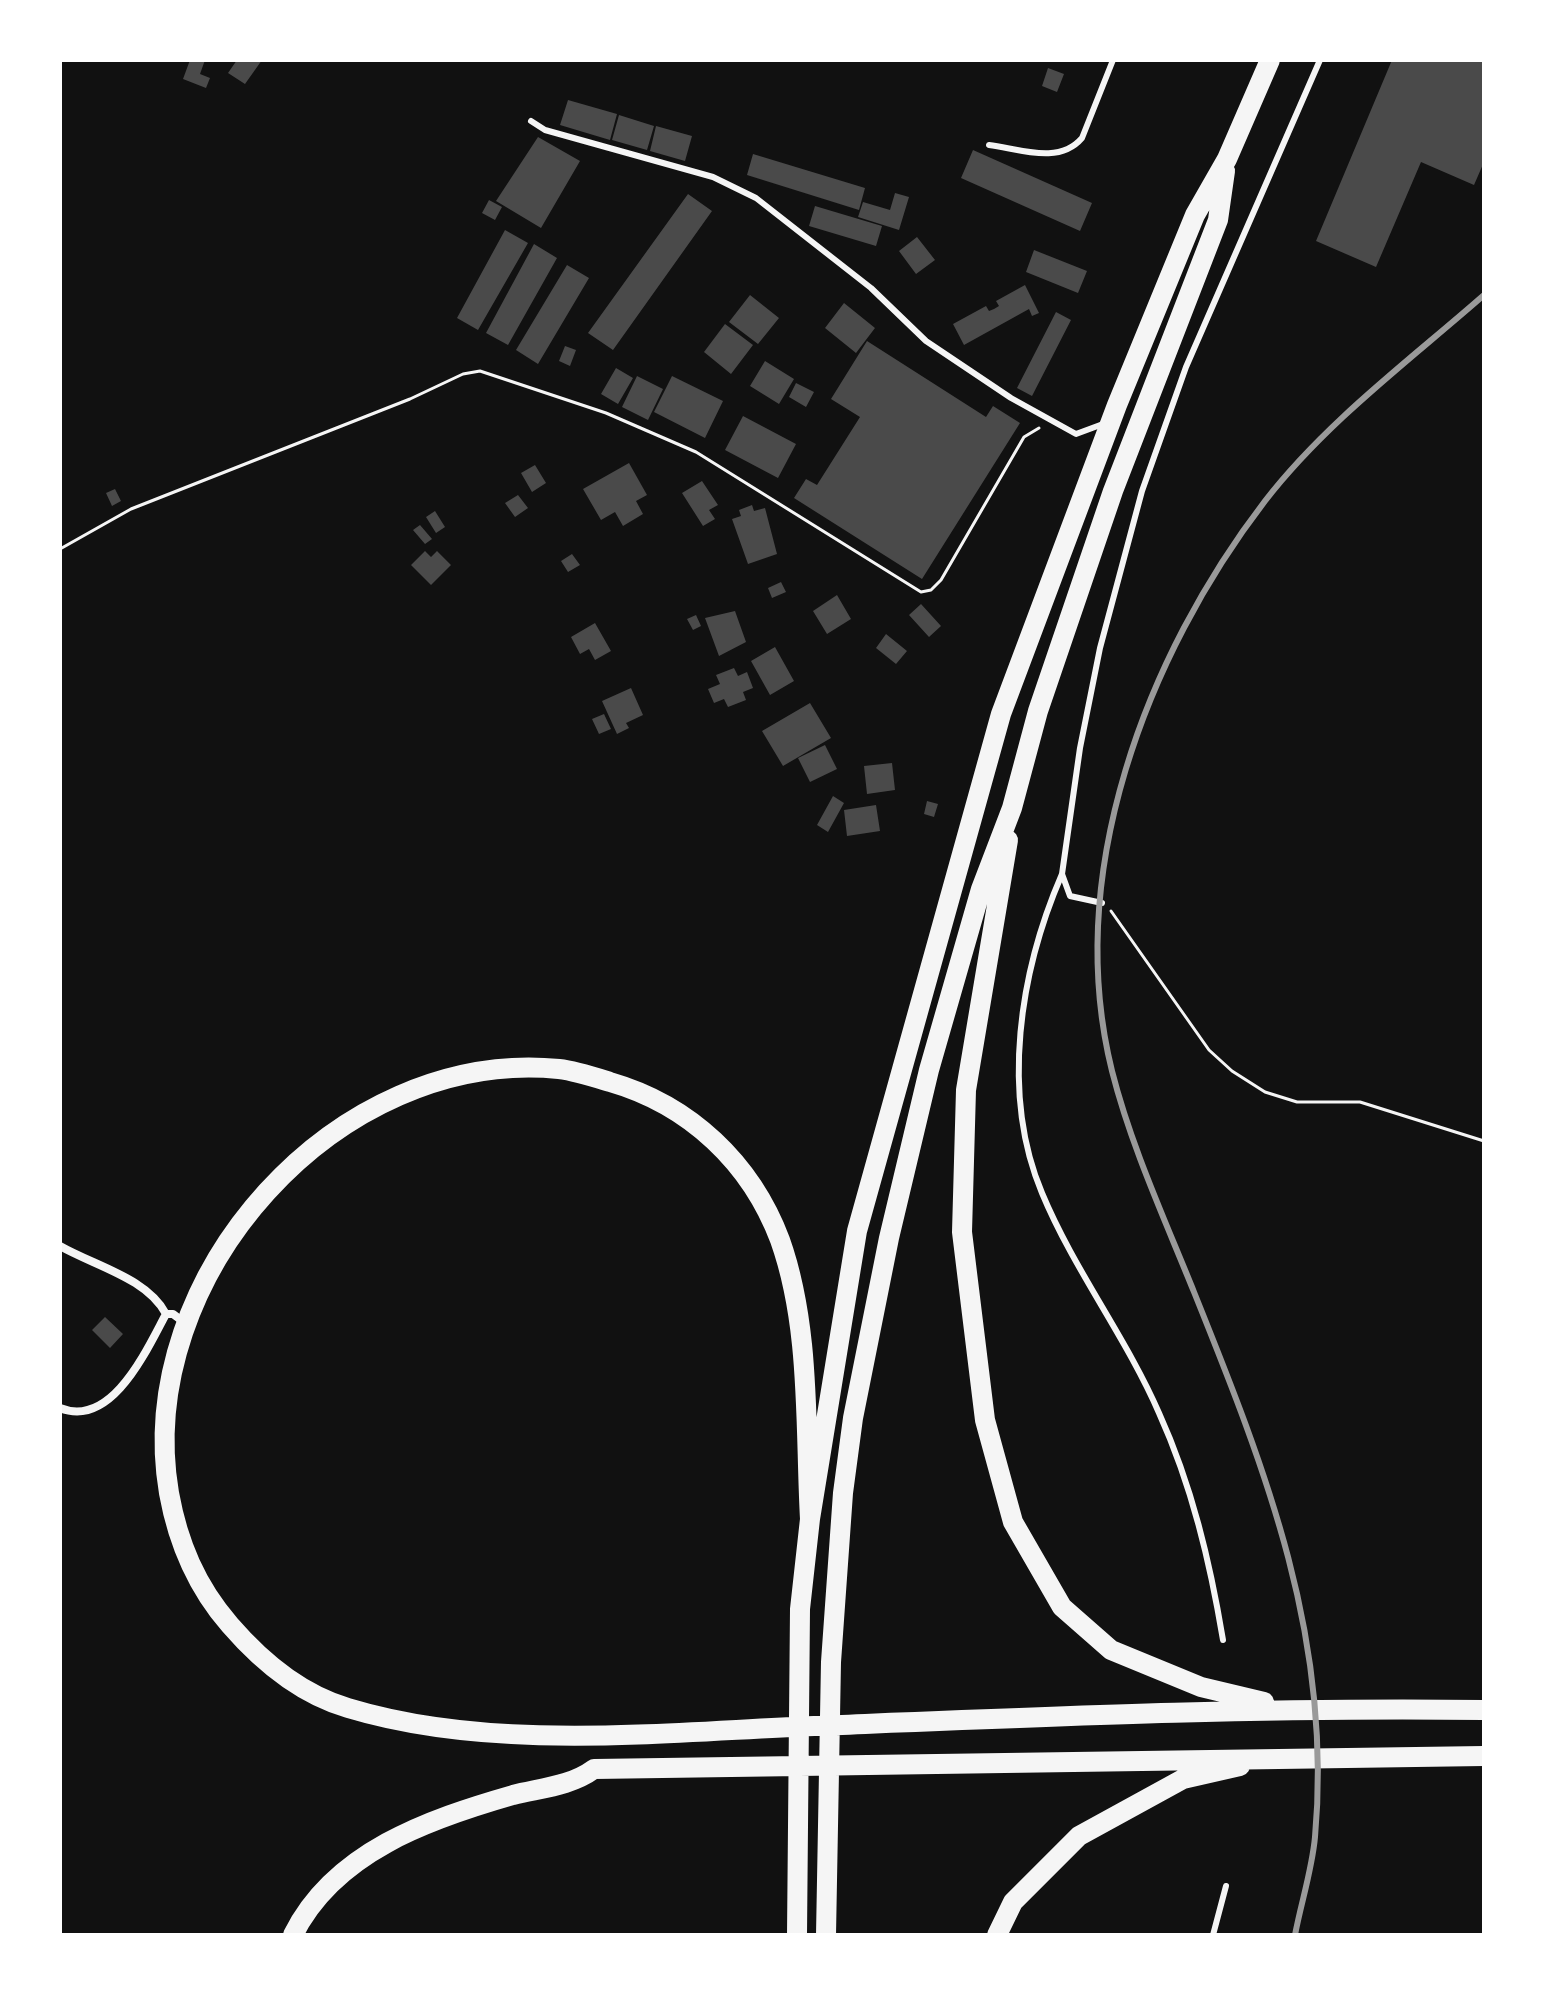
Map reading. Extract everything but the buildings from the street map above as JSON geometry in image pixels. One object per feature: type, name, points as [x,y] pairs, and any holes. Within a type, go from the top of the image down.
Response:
[{"type":"highway","points":[[797,1935],[798,1664],[810,1519],[844,1298],[890,1102],[1001,714],[1113,418],[1195,215],[1227,159],[1270,60]]},
{"type":"highway","points":[[1227,159],[1218,220],[1113,491],[1038,711],[1012,808],[966,1090],[962,1232],[985,1420],[1013,1522],[1062,1607],[1111,1650],[1201,1687],[1290,1708]]},
{"type":"highway","points":[[826,1935],[831,1662],[845,1478],[889,1238],[929,1070],[981,889],[1012,808]]},
{"type":"highway","points":[[810,1519],[796,1305],[777,1234],[760,1197],[723,1147],[685,1116],[619,1085],[564,1069],[512,1068],[446,1079],[372,1110],[289,1167],[229,1238],[176,1319],[166,1394],[164,1465],[181,1545],[195,1577],[241,1638],[286,1679],[341,1707],[421,1724],[570,1738],[1290,1708],[1484,1710]]},
{"type":"highway","points":[[293,1935],[314,1898],[329,1883],[389,1842],[489,1803],[570,1782],[594,1769],[1484,1756]]},
{"type":"highway","points":[[997,1935],[1013,1902],[1079,1836],[1183,1779],[1283,1757]]},
{"type":"street","points":[[60,1246],[96,1267],[127,1277],[149,1292],[176,1319],[134,1374],[111,1397],[84,1411],[60,1408]]},
{"type":"lane","points":[[989,145],[1047,153],[1063,153],[1073,148],[1082,138],[1113,60]]},
{"type":"lane","points":[[1223,1640],[1205,1543],[1159,1412],[1055,1219],[1032,1165],[1022,1098],[1019,1038],[1043,917],[1062,874],[1080,748],[1100,648],[1142,491],[1186,367],[1320,60]]},
{"type":"lane","points":[[531,121],[545,130],[713,177],[756,198],[871,288],[926,341],[1049,421],[1076,434],[1093,430],[1113,418]]},
{"type":"lane","points":[[1062,874],[1070,896],[1102,903]]},
{"type":"lane","points":[[1213,1935],[1226,1886]]},
{"type":"path","points":[[60,549],[131,509],[410,399],[463,374],[480,371],[606,413],[696,452],[921,592],[931,590],[941,580],[1024,437],[1049,421]]},
{"type":"path","points":[[1102,903],[1137,943],[1181,1014],[1209,1050],[1256,1087],[1297,1102],[1360,1102],[1484,1141]]},
{"type":"railway","points":[[1295,1935],[1314,1849],[1318,1764],[1314,1694],[1304,1625],[1269,1491],[1246,1425],[1149,1183],[1120,1099],[1112,1071],[1100,996],[1098,921],[1108,845],[1126,770],[1151,698],[1184,628],[1222,562],[1265,501],[1315,445],[1484,295]]}]
